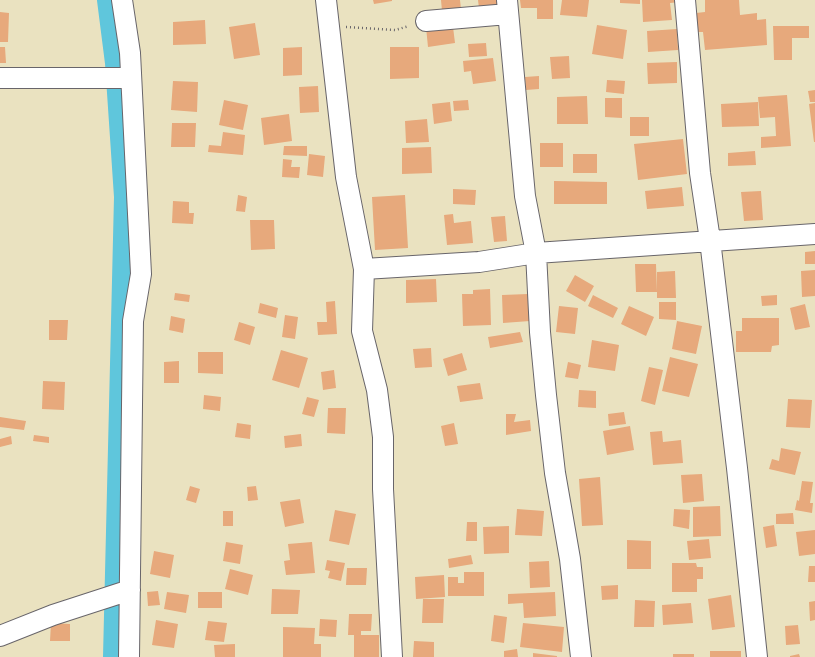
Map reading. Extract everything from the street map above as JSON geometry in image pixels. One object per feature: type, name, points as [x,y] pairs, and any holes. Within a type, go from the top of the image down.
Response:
[{"type":"street","points":[[122,0],[130,53],[142,274],[133,321],[129,657]]},
{"type":"street","points":[[326,0],[346,177],[364,269],[362,331],[377,390],[383,437],[383,489],[392,657]]},
{"type":"street","points":[[685,0],[700,173],[710,240],[757,657]]},
{"type":"street","points":[[426,21],[507,7],[525,196],[536,253],[540,332],[546,395],[555,473],[570,559],[581,657]]},
{"type":"street","points":[[0,78],[131,78]]},
{"type":"street","points":[[364,269],[479,262],[536,253],[815,234]]},
{"type":"street","points":[[0,636],[53,615],[130,590]]},
{"type":"path","points":[[329,28],[346,27],[395,30],[426,21]]},
{"type":"building","points":[[373,0],[392,0],[392,1],[374,4]]},
{"type":"building","points":[[441,0],[460,0],[461,9],[442,11]]},
{"type":"building","points":[[478,0],[497,0],[497,7],[479,8]]},
{"type":"building","points":[[520,0],[553,0],[553,19],[537,19],[537,8],[521,8]]},
{"type":"building","points":[[562,0],[589,0],[587,17],[560,15]]},
{"type":"building","points":[[620,0],[640,0],[640,4],[620,3]]},
{"type":"building","points":[[642,0],[680,0],[680,2],[670,3],[672,20],[643,22]]},
{"type":"building","points":[[705,0],[739,0],[740,15],[757,13],[757,20],[766,19],[767,45],[705,50],[703,32],[697,32],[696,13],[705,12]]},
{"type":"building","points":[[0,12],[9,13],[8,42],[0,42]]},
{"type":"building","points":[[205,20],[206,44],[173,45],[173,22]]},
{"type":"building","points":[[255,23],[260,55],[234,59],[229,27]]},
{"type":"building","points":[[597,25],[627,30],[623,59],[592,54]]},
{"type":"building","points":[[773,26],[809,26],[809,38],[792,38],[792,60],[774,60]]},
{"type":"building","points":[[426,27],[453,27],[455,43],[428,47]]},
{"type":"building","points":[[677,29],[678,50],[648,52],[647,31]]},
{"type":"building","points":[[486,43],[487,56],[469,57],[468,44]]},
{"type":"building","points":[[0,47],[5,47],[6,63],[0,63]]},
{"type":"building","points":[[302,47],[302,75],[283,76],[283,48]]},
{"type":"building","points":[[390,47],[419,47],[419,78],[390,79]]},
{"type":"building","points":[[569,56],[570,78],[552,79],[550,57]]},
{"type":"building","points":[[493,58],[496,81],[473,84],[471,71],[464,72],[463,61]]},
{"type":"building","points":[[677,62],[677,83],[648,84],[647,63]]},
{"type":"building","points":[[539,76],[539,89],[526,90],[525,77]]},
{"type":"building","points":[[607,80],[625,81],[624,94],[606,92]]},
{"type":"building","points":[[173,81],[198,82],[197,112],[171,110]]},
{"type":"building","points":[[318,86],[319,112],[300,113],[299,87]]},
{"type":"building","points":[[815,90],[815,102],[810,102],[808,91]]},
{"type":"building","points":[[787,95],[791,146],[761,148],[761,137],[776,136],[775,117],[760,118],[758,97]]},
{"type":"building","points":[[587,96],[588,124],[557,124],[557,97]]},
{"type":"building","points":[[605,98],[622,98],[622,118],[605,117]]},
{"type":"building","points":[[224,100],[248,105],[243,130],[219,125]]},
{"type":"building","points":[[468,100],[469,110],[454,111],[453,101]]},
{"type":"building","points":[[450,102],[452,121],[434,124],[432,104]]},
{"type":"building","points":[[758,102],[759,126],[722,127],[721,104]]},
{"type":"building","points":[[815,103],[815,142],[814,142],[809,104]]},
{"type":"building","points":[[289,114],[292,141],[264,145],[261,118]]},
{"type":"building","points":[[630,117],[649,117],[649,136],[630,136]]},
{"type":"building","points":[[427,119],[429,142],[406,143],[405,121]]},
{"type":"building","points":[[172,123],[196,123],[195,147],[171,147]]},
{"type":"building","points":[[223,132],[245,135],[243,155],[208,152],[209,145],[221,146]]},
{"type":"building","points":[[683,139],[687,174],[638,180],[634,144]]},
{"type":"building","points":[[540,143],[563,143],[563,167],[540,167]]},
{"type":"building","points":[[284,146],[307,146],[307,156],[283,155]]},
{"type":"building","points":[[431,147],[432,173],[402,174],[402,148]]},
{"type":"building","points":[[755,151],[756,165],[728,166],[728,153]]},
{"type":"building","points":[[309,154],[325,156],[323,177],[307,175]]},
{"type":"building","points":[[573,154],[597,154],[597,173],[573,173]]},
{"type":"building","points":[[283,159],[292,160],[291,167],[300,167],[299,178],[282,177]]},
{"type":"building","points":[[554,181],[607,182],[607,204],[554,204]]},
{"type":"building","points":[[682,187],[684,206],[647,209],[645,191]]},
{"type":"building","points":[[453,189],[476,190],[475,205],[453,204]]},
{"type":"building","points":[[761,191],[763,220],[744,221],[741,192]]},
{"type":"building","points":[[238,195],[247,197],[245,212],[236,211]]},
{"type":"building","points":[[405,195],[408,248],[375,250],[372,197]]},
{"type":"building","points":[[173,201],[189,202],[189,213],[194,213],[193,224],[172,223]]},
{"type":"building","points":[[453,214],[454,223],[471,221],[473,243],[447,245],[444,215]]},
{"type":"building","points":[[505,216],[507,241],[494,242],[491,217]]},
{"type":"building","points":[[250,220],[274,220],[275,249],[251,250]]},
{"type":"building","points":[[815,251],[815,264],[805,264],[805,252]]},
{"type":"building","points":[[635,264],[656,264],[657,292],[636,292]]},
{"type":"building","points":[[815,270],[815,296],[802,297],[801,271]]},
{"type":"building","points":[[675,271],[676,298],[657,298],[657,272]]},
{"type":"building","points":[[575,275],[594,286],[585,302],[566,291]]},
{"type":"building","points":[[436,279],[437,302],[406,303],[406,280]]},
{"type":"building","points":[[490,289],[491,325],[463,326],[462,294],[473,294],[473,290]]},
{"type":"building","points":[[175,293],[190,295],[189,302],[174,300]]},
{"type":"building","points":[[528,294],[530,321],[503,323],[502,295]]},
{"type":"building","points":[[593,295],[618,308],[613,318],[588,306]]},
{"type":"building","points":[[777,295],[777,305],[762,306],[761,296]]},
{"type":"building","points":[[335,301],[337,334],[318,335],[317,322],[327,322],[326,302]]},
{"type":"building","points":[[659,302],[676,302],[676,320],[659,319]]},
{"type":"building","points":[[260,303],[278,308],[276,318],[258,313]]},
{"type":"building","points":[[805,304],[810,327],[795,330],[790,308]]},
{"type":"building","points":[[559,306],[578,308],[575,334],[556,332]]},
{"type":"building","points":[[629,306],[654,317],[646,336],[621,324]]},
{"type":"building","points":[[285,315],[298,317],[295,339],[282,337]]},
{"type":"building","points":[[171,316],[185,319],[183,333],[169,330]]},
{"type":"building","points":[[742,318],[779,318],[779,345],[772,346],[771,352],[736,352],[736,331],[742,331]]},
{"type":"building","points":[[49,320],[68,320],[67,340],[49,340]]},
{"type":"building","points":[[677,321],[702,326],[696,354],[672,349]]},
{"type":"building","points":[[239,322],[255,327],[250,345],[234,340]]},
{"type":"building","points":[[520,332],[523,342],[490,348],[488,337]]},
{"type":"building","points":[[592,340],[619,345],[615,371],[588,367]]},
{"type":"building","points":[[431,348],[432,367],[415,368],[413,349]]},
{"type":"building","points":[[281,350],[308,358],[299,388],[272,380]]},
{"type":"building","points":[[198,352],[223,352],[223,374],[198,373]]},
{"type":"building","points":[[462,353],[467,370],[448,376],[443,359]]},
{"type":"building","points":[[670,357],[698,364],[689,397],[662,391]]},
{"type":"building","points":[[179,361],[179,383],[164,383],[164,362]]},
{"type":"building","points":[[568,362],[581,365],[578,379],[565,377]]},
{"type":"building","points":[[649,367],[663,370],[655,405],[641,401]]},
{"type":"building","points":[[334,370],[336,388],[323,390],[321,372]]},
{"type":"building","points":[[43,381],[65,382],[64,410],[42,409]]},
{"type":"building","points":[[480,383],[483,399],[460,402],[457,386]]},
{"type":"building","points":[[579,390],[596,391],[596,408],[578,407]]},
{"type":"building","points":[[204,395],[221,397],[220,411],[203,409]]},
{"type":"building","points":[[307,397],[319,400],[314,417],[302,414]]},
{"type":"building","points":[[788,399],[812,400],[810,428],[786,427]]},
{"type":"building","points":[[328,408],[346,408],[345,434],[327,433]]},
{"type":"building","points":[[624,412],[626,424],[609,426],[608,414]]},
{"type":"building","points":[[506,414],[516,414],[514,422],[530,420],[531,431],[506,435]]},
{"type":"building","points":[[0,417],[26,421],[24,430],[0,427]]},
{"type":"building","points":[[237,423],[251,425],[250,439],[235,437]]},
{"type":"building","points":[[454,423],[458,444],[445,446],[441,426]]},
{"type":"building","points":[[630,426],[634,450],[607,455],[603,431]]},
{"type":"building","points":[[662,431],[663,442],[681,440],[683,463],[653,465],[650,432]]},
{"type":"building","points":[[301,434],[302,446],[285,448],[284,436]]},
{"type":"building","points":[[34,435],[49,437],[49,443],[33,441]]},
{"type":"building","points":[[11,436],[12,444],[0,447],[0,439]]},
{"type":"building","points":[[781,448],[801,452],[795,475],[769,469],[772,459],[779,461]]},
{"type":"building","points":[[702,474],[704,501],[683,503],[681,475]]},
{"type":"building","points":[[600,477],[603,525],[582,526],[579,479]]},
{"type":"building","points":[[802,481],[813,482],[810,503],[813,503],[812,513],[795,510],[797,500],[799,501]]},
{"type":"building","points":[[190,486],[200,489],[196,503],[186,500]]},
{"type":"building","points":[[256,486],[258,500],[248,501],[247,487]]},
{"type":"building","points":[[300,499],[304,523],[285,527],[280,502]]},
{"type":"building","points":[[720,506],[721,536],[693,537],[693,507]]},
{"type":"building","points":[[517,509],[544,511],[542,536],[515,535]]},
{"type":"building","points":[[674,509],[690,510],[689,529],[673,526]]},
{"type":"building","points":[[335,510],[356,514],[349,545],[329,541]]},
{"type":"building","points":[[223,511],[233,511],[233,526],[223,526]]},
{"type":"building","points":[[793,513],[794,524],[776,524],[776,514]]},
{"type":"building","points":[[467,522],[477,522],[477,541],[466,541]]},
{"type":"building","points":[[774,525],[777,546],[766,548],[763,527]]},
{"type":"building","points":[[509,526],[509,553],[484,554],[483,527]]},
{"type":"building","points":[[815,530],[815,554],[799,556],[796,532]]},
{"type":"building","points":[[709,539],[711,558],[689,560],[687,541]]},
{"type":"building","points":[[627,540],[651,541],[651,569],[627,569]]},
{"type":"building","points":[[226,542],[243,545],[240,564],[223,561]]},
{"type":"building","points":[[312,542],[315,573],[286,575],[284,561],[290,560],[288,544]]},
{"type":"building","points":[[154,551],[174,555],[170,578],[150,574]]},
{"type":"building","points":[[471,555],[473,564],[449,568],[448,559]]},
{"type":"building","points":[[327,560],[345,563],[341,581],[328,578],[330,571],[325,570]]},
{"type":"building","points":[[549,561],[550,587],[530,588],[529,562]]},
{"type":"building","points":[[672,563],[696,563],[697,567],[703,567],[703,579],[697,579],[697,592],[672,592]]},
{"type":"building","points":[[809,566],[815,566],[815,582],[808,582]]},
{"type":"building","points":[[347,568],[367,568],[366,585],[346,585]]},
{"type":"building","points":[[230,569],[253,575],[248,595],[225,589]]},
{"type":"building","points":[[464,572],[484,572],[484,596],[448,596],[448,577],[458,577],[458,583],[464,583]]},
{"type":"building","points":[[444,575],[445,597],[416,599],[415,577]]},
{"type":"building","points":[[618,585],[618,599],[602,600],[601,586]]},
{"type":"building","points":[[272,589],[300,590],[298,614],[271,614]]},
{"type":"building","points":[[158,591],[160,605],[148,606],[147,592]]},
{"type":"building","points":[[167,592],[189,595],[186,613],[164,609]]},
{"type":"building","points":[[198,592],[222,592],[222,608],[198,608]]},
{"type":"building","points":[[555,592],[556,616],[524,618],[523,603],[508,604],[508,594]]},
{"type":"building","points":[[731,595],[735,627],[712,630],[708,599]]},
{"type":"building","points":[[423,599],[444,599],[443,623],[422,623]]},
{"type":"building","points":[[635,600],[655,601],[654,627],[634,627]]},
{"type":"building","points":[[815,601],[815,620],[810,621],[809,602]]},
{"type":"building","points":[[691,603],[693,623],[663,625],[662,605]]},
{"type":"building","points":[[349,614],[372,614],[371,631],[361,631],[361,635],[379,635],[379,657],[354,657],[354,635],[348,635]]},
{"type":"building","points":[[494,615],[507,617],[504,643],[491,641]]},
{"type":"building","points":[[320,619],[337,620],[336,637],[319,636]]},
{"type":"building","points":[[156,620],[178,624],[174,648],[152,645]]},
{"type":"building","points":[[208,621],[227,623],[224,642],[205,640]]},
{"type":"building","points":[[51,623],[70,624],[70,641],[50,641]]},
{"type":"building","points":[[523,623],[564,627],[562,652],[520,647]]},
{"type":"building","points":[[798,625],[800,644],[786,645],[785,626]]},
{"type":"building","points":[[283,627],[315,628],[314,644],[321,644],[321,657],[283,657]]},
{"type":"building","points":[[414,641],[434,642],[434,657],[413,657]]},
{"type":"building","points":[[235,644],[235,657],[215,657],[214,645]]},
{"type":"building","points":[[517,649],[518,657],[504,657],[504,651]]},
{"type":"building","points":[[710,651],[741,651],[741,657],[710,657]]},
{"type":"building","points":[[533,653],[557,656],[557,657],[533,657]]},
{"type":"building","points":[[673,654],[694,654],[694,657],[673,657]]},
{"type":"building","points":[[799,654],[800,657],[790,657],[790,656]]},
{"type":"waterway","points":[[106,0],[114,63],[123,197],[112,657]]}]
